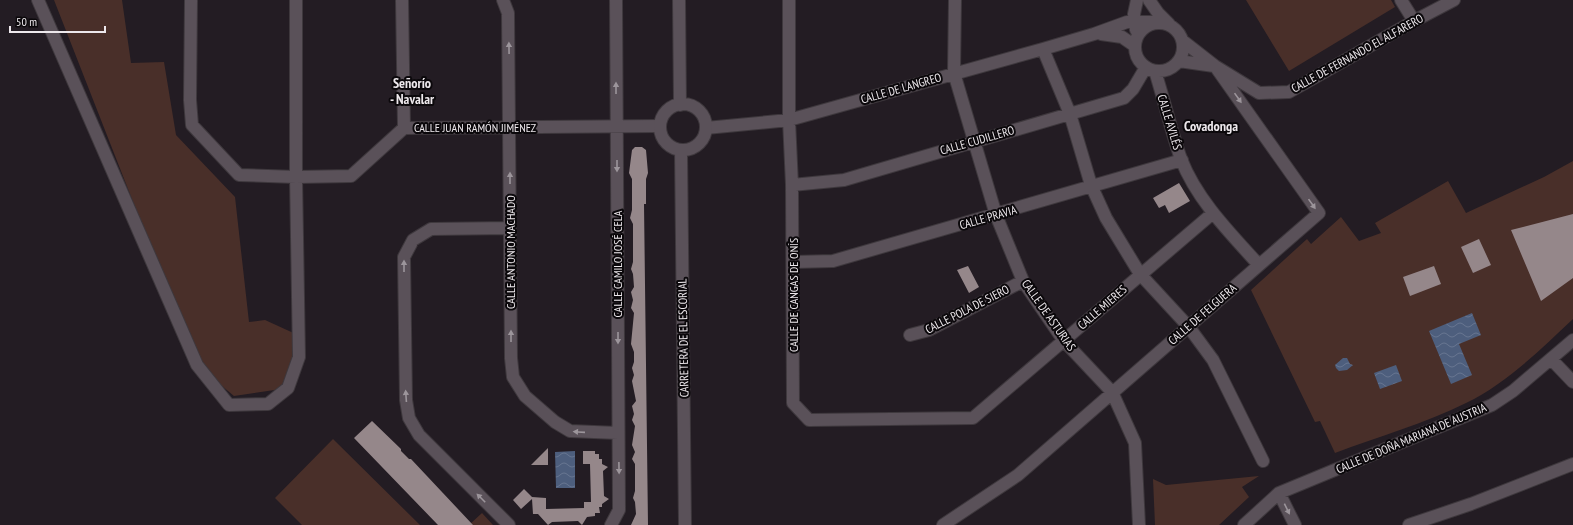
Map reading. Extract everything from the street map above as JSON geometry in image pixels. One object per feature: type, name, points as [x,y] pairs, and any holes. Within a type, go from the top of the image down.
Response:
[{"type":"street","points":[[38,0],[197,365],[229,405],[268,404],[288,388],[299,357],[296,177],[296,0]]},
{"type":"street","name":"CALLE JUAN RAMÓN JIMÉNEZ","points":[[191,0],[190,73],[192,126],[239,175],[296,177],[351,176],[404,128],[660,126]]},
{"type":"street","points":[[402,0],[404,128]]},
{"type":"street","name":"CALLE ANTONIO MACHADO","points":[[503,0],[508,13],[511,358],[513,377],[525,396],[555,422],[570,431],[618,433]]},
{"type":"street","name":"CALLE CAMILO JOSÉ CELA","points":[[611,525],[619,510],[616,0]]},
{"type":"street","points":[[680,0],[680,104]]},
{"type":"street","name":"CALLE DE CANGAS DE ONÍS","points":[[789,0],[789,120],[793,262],[793,403],[810,420],[973,418]]},
{"type":"street","name":"CALLE DE ASTURIAS","points":[[955,0],[954,73],[996,215],[1023,281],[1064,341],[1112,392],[1135,444],[1139,525]]},
{"type":"street","points":[[1141,0],[1181,34],[1184,48],[1179,61],[1168,69],[1150,69],[1136,54],[1134,14],[1141,0]]},
{"type":"street","points":[[1114,27],[1126,18],[1141,0]]},
{"type":"street","points":[[1401,0],[1414,21]]},
{"type":"street","name":"CALLE DE FERNANDO EL ALFARERO","points":[[1183,41],[1215,66],[1259,93],[1289,92],[1454,0]]},
{"type":"street","name":"CALLE DE LANGREO","points":[[706,128],[789,120],[1043,49],[1094,34],[1127,22],[1157,22]]},
{"type":"street","points":[[1136,42],[1145,27],[1157,22],[1170,25]]},
{"type":"street","points":[[1094,34],[1122,36],[1136,42]]},
{"type":"street","points":[[1043,49],[1070,114],[1091,185],[1106,218],[1140,274],[1188,326],[1213,360],[1263,461]]},
{"type":"street","name":"CALLE DE FERNANDO EL ALFARERO","points":[[1179,61],[1215,66]]},
{"type":"street","name":"CALLE DE FELGUERA","points":[[943,525],[1018,475],[1319,213],[1215,66]]},
{"type":"street","name":"CALLE CUDILLERO","points":[[792,185],[844,180],[1124,98],[1150,69]]},
{"type":"street","name":"CALLE AVILÉS","points":[[1150,69],[1182,160],[1202,199],[1259,265]]},
{"type":"street","points":[[680,104],[696,108],[701,114],[706,128],[704,137],[698,145],[690,149],[681,150],[668,145],[663,140],[660,126],[666,111],[680,104]]},
{"type":"street","name":"CARRETERA DE EL ESCORIAL","points":[[681,150],[685,525]]},
{"type":"street","name":"CALLE PRAVIA","points":[[793,262],[833,261],[996,215],[1091,185],[1182,160]]},
{"type":"street","name":"CALLE MIERES","points":[[973,418],[1213,213]]},
{"type":"street","points":[[509,525],[419,435],[409,418],[404,370],[404,257],[413,240],[432,229],[510,228]]},
{"type":"street","name":"CALLE POLA DE SIERO","points":[[910,335],[929,330],[1023,281]]},
{"type":"street","name":"CALLE DE DOÑA MARIANA DE AUSTRIA","points":[[1244,525],[1279,493],[1492,405],[1513,391],[1573,340]]},
{"type":"street","points":[[1551,359],[1573,382]]},
{"type":"street","points":[[1409,525],[1470,504],[1573,464]]},
{"type":"street","points":[[1279,493],[1295,525]]},
{"type":"shaded area","points":[[54,0],[122,0],[131,63],[164,62],[176,135],[235,197],[249,322],[265,320],[300,336],[288,388],[234,396],[197,365]]},
{"type":"shaded area","points":[[1246,0],[1391,0],[1395,7],[1289,71]]},
{"type":"shaded area","points":[[1573,161],[1573,319],[1509,376],[1481,395],[1435,417],[1335,453],[1320,421],[1315,422],[1251,290],[1307,239],[1311,244],[1341,217],[1359,241],[1381,233],[1375,223],[1448,181],[1466,213],[1544,177]]},
{"type":"shaded area","points":[[333,439],[420,525],[302,525],[275,498]]},
{"type":"shaded area","points":[[1259,476],[1242,487],[1249,497],[1219,525],[1155,525],[1153,479],[1166,485]]},
{"type":"shaded area","points":[[482,513],[493,525],[469,525]]},
{"type":"water","points":[[1472,313],[1481,335],[1459,344],[1472,375],[1451,384],[1429,331]]},
{"type":"water","points":[[1343,358],[1347,358],[1350,364],[1353,365],[1347,370],[1339,371],[1335,365]]},
{"type":"water","points":[[1396,365],[1402,381],[1380,389],[1374,373]]},
{"type":"water","points":[[575,451],[575,488],[556,488],[555,452]]},
{"type":"building","points":[[635,147],[642,147],[646,150],[648,173],[646,179],[646,204],[644,204],[648,525],[631,525],[636,514],[635,502],[633,498],[635,491],[635,464],[632,459],[635,452],[632,445],[635,426],[632,420],[634,414],[632,406],[636,401],[632,381],[634,375],[632,368],[634,362],[634,352],[631,344],[634,313],[631,308],[633,300],[631,292],[634,287],[631,269],[633,262],[633,224],[630,218],[632,210],[632,179],[629,173],[632,150]]},
{"type":"building","points":[[1179,183],[1190,201],[1169,213],[1165,205],[1159,208],[1153,198]]},
{"type":"building","points":[[1573,214],[1573,278],[1541,301],[1511,230]]},
{"type":"building","points":[[1479,239],[1491,265],[1473,273],[1461,247]]},
{"type":"building","points":[[968,266],[979,287],[969,293],[957,270]]},
{"type":"building","points":[[1434,266],[1441,284],[1410,296],[1403,277]]},
{"type":"building","points":[[372,421],[401,449],[401,451],[409,459],[411,459],[473,525],[438,525],[354,438]]},
{"type":"building","points":[[548,448],[548,465],[531,465]]},
{"type":"building","points":[[583,451],[595,451],[595,454],[599,454],[599,459],[602,459],[602,464],[608,467],[603,471],[604,496],[609,499],[602,504],[602,507],[599,507],[600,513],[595,513],[595,516],[587,517],[582,525],[578,521],[552,522],[548,525],[538,514],[533,514],[532,499],[521,509],[513,500],[524,489],[532,497],[546,498],[546,509],[584,508],[584,502],[591,502],[590,464],[583,464]]},
{"type":"district","name":"Señorío - Navalar","points":[[412,92]]},
{"type":"district","name":"Covadonga","points":[[1211,126]]}]
